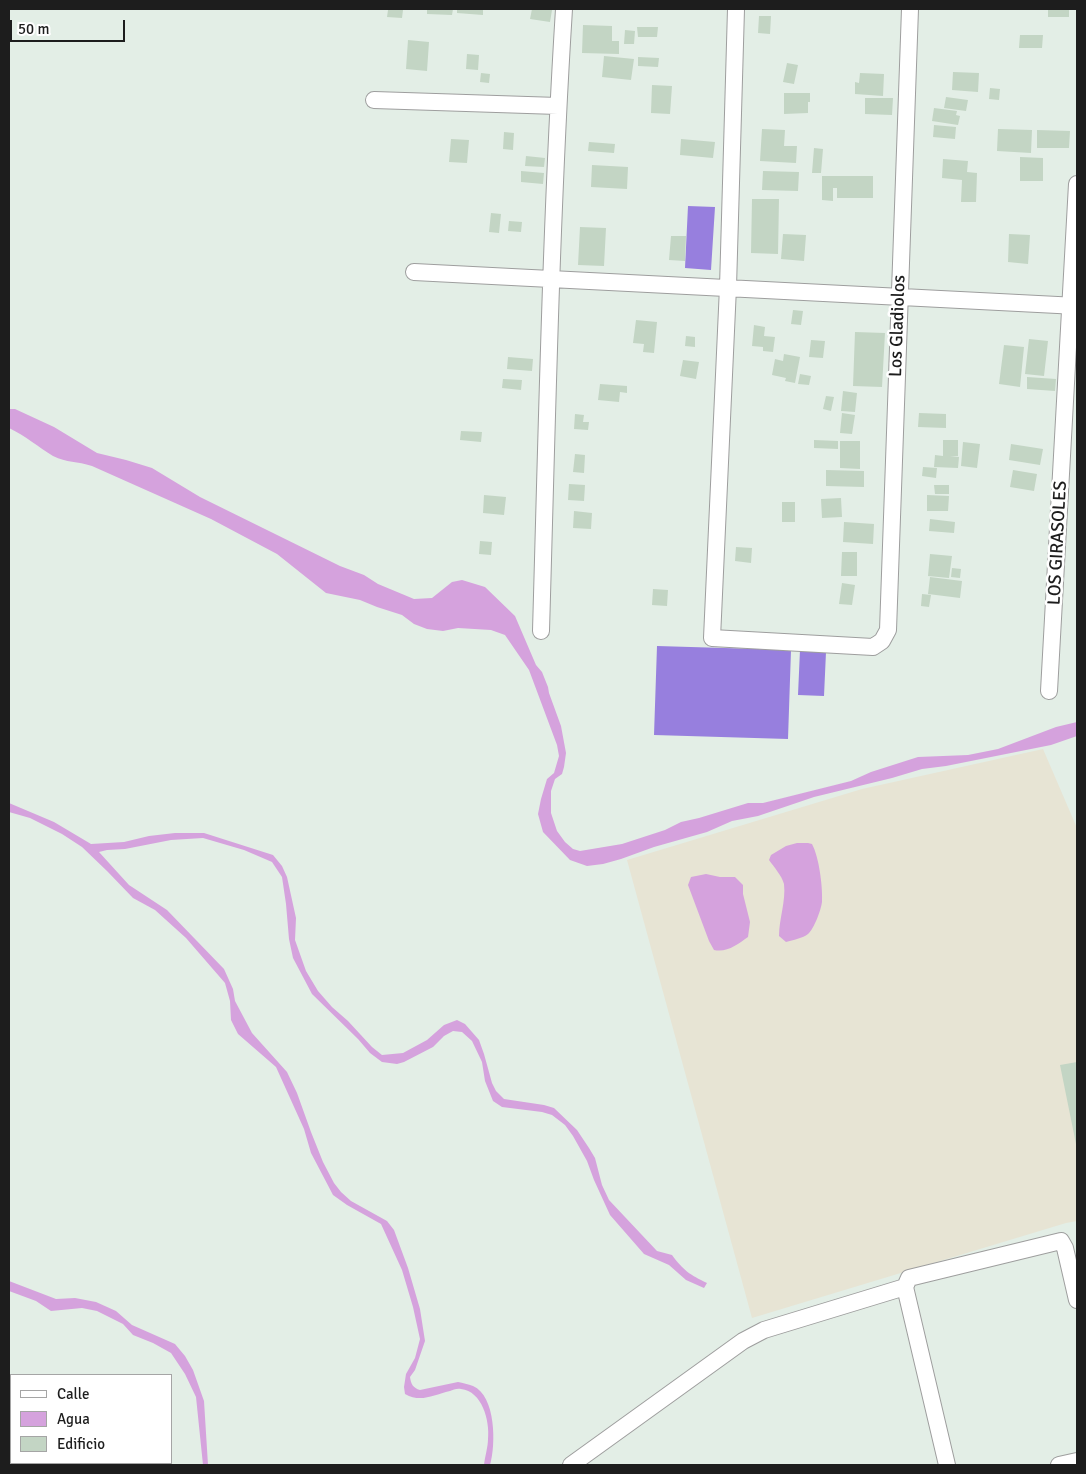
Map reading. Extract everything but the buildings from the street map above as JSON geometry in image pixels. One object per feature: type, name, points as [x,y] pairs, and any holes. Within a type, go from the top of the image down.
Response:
[{"type":"street","points":[[541,631],[551,278],[564,9]]},
{"type":"street","points":[[728,287],[736,9]]},
{"type":"street","name":"Los Gladiolos","points":[[728,287],[712,638],[873,647],[882,642],[888,630],[910,9]]},
{"type":"street","points":[[374,100],[558,106]]},
{"type":"street","name":"LOS GIRASOLES","points":[[1049,691],[1074,306],[1077,184]]},
{"type":"street","points":[[414,272],[1074,306]]},
{"type":"street","points":[[947,1465],[905,1288],[909,1278],[1062,1241],[1077,1300]]},
{"type":"street","points":[[570,1465],[743,1341],[764,1330],[905,1288]]},
{"type":"street","points":[[1060,1465],[1077,1461]]},
{"type":"shaded area","points":[[688,206],[715,207],[711,270],[685,268]]},
{"type":"shaded area","points":[[657,646],[791,650],[788,739],[654,735]]},
{"type":"shaded area","points":[[800,650],[826,652],[824,696],[798,695]]},
{"type":"shaded area","points":[[1043,749],[1077,828],[1077,1221],[752,1318],[627,860],[862,789]]},
{"type":"water","points":[[9,409],[15,409],[54,427],[97,453],[152,468],[200,497],[340,566],[364,575],[378,584],[414,599],[432,598],[452,582],[462,580],[485,587],[515,616],[536,665],[542,672],[548,687],[561,726],[566,753],[562,774],[555,779],[551,791],[551,813],[557,831],[573,849],[580,851],[622,844],[665,830],[681,822],[748,803],[763,803],[851,781],[871,772],[918,757],[968,755],[998,749],[1056,727],[1077,722],[1077,736],[1051,745],[922,769],[814,797],[758,816],[732,821],[707,832],[654,847],[621,859],[587,866],[570,860],[543,832],[538,814],[547,779],[554,773],[559,756],[557,745],[529,670],[505,635],[491,630],[458,628],[443,631],[427,629],[414,624],[402,615],[360,600],[326,593],[277,554],[211,519],[92,466],[53,456],[9,428]]},
{"type":"water","points":[[9,803],[54,822],[91,844],[124,842],[149,836],[175,833],[204,833],[273,855],[282,866],[287,877],[296,918],[295,940],[306,971],[318,991],[332,1007],[382,1055],[403,1053],[427,1040],[444,1025],[457,1020],[465,1024],[479,1040],[496,1091],[504,1099],[554,1108],[577,1130],[595,1158],[602,1185],[609,1200],[657,1251],[672,1255],[687,1272],[707,1283],[704,1288],[686,1280],[669,1265],[644,1254],[610,1215],[587,1161],[565,1125],[552,1115],[502,1107],[493,1101],[485,1081],[482,1062],[472,1041],[462,1032],[453,1031],[444,1036],[433,1047],[397,1064],[382,1062],[370,1053],[312,994],[293,958],[282,877],[272,862],[244,850],[203,838],[171,840],[99,852],[129,885],[167,910],[224,969],[233,989],[235,1001],[252,1033],[287,1072],[323,1162],[334,1183],[351,1201],[387,1221],[394,1230],[420,1309],[425,1341],[415,1370],[410,1377],[411,1382],[414,1387],[420,1390],[458,1382],[473,1386],[481,1391],[490,1410],[493,1434],[490,1465],[484,1465],[488,1442],[488,1424],[483,1408],[474,1395],[460,1389],[422,1398],[411,1397],[405,1394],[406,1374],[415,1358],[420,1339],[402,1270],[381,1224],[333,1195],[311,1153],[304,1129],[276,1067],[238,1034],[231,1020],[230,1001],[225,983],[186,938],[155,910],[133,898],[82,847],[62,834],[30,818],[9,812]]},
{"type":"water","points":[[797,843],[812,844],[817,856],[820,872],[822,902],[817,919],[810,932],[803,937],[786,942],[779,936],[784,884],[769,860],[771,855],[786,846]]},
{"type":"water","points":[[706,874],[720,877],[735,877],[743,885],[743,894],[750,922],[748,937],[732,947],[719,951],[714,950],[709,941],[688,885],[691,877]]},
{"type":"water","points":[[9,1281],[56,1299],[75,1298],[96,1302],[116,1311],[132,1325],[175,1344],[193,1370],[204,1401],[208,1465],[203,1465],[196,1397],[185,1374],[171,1353],[133,1335],[123,1324],[97,1311],[82,1308],[51,1311],[36,1301],[9,1291]]}]
